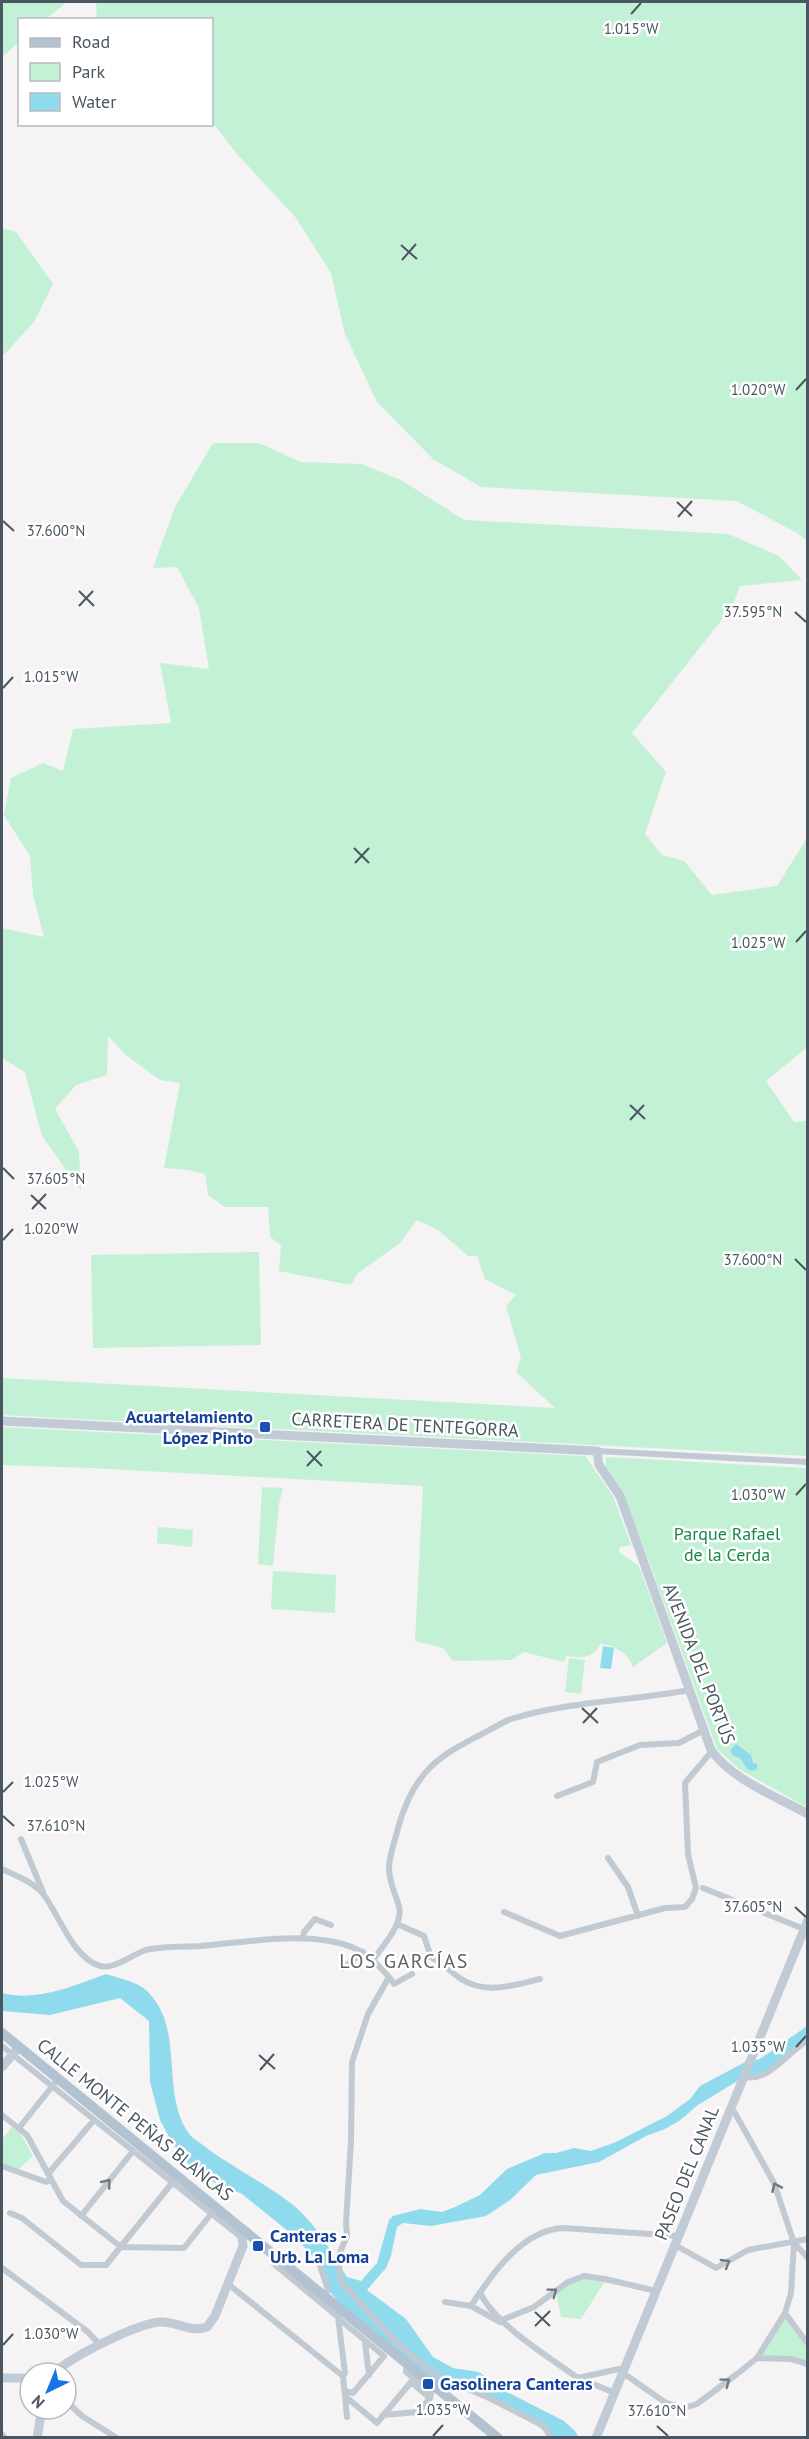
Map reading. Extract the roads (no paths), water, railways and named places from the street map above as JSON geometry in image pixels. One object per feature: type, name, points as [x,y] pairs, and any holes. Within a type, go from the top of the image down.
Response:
[{"type":"main road","name":"CARRETERA DE TENTEGORRA","points":[[2,1421],[597,1451]]},
{"type":"main road","name":"AVENIDA DEL PORTÚS","points":[[597,1451],[599,1465],[620,1496],[712,1751],[722,1764],[735,1773],[807,1814]]},
{"type":"main road","name":"PASEO DEL CANAL","points":[[596,2438],[806,1924]]},
{"type":"main road","name":"CALLE MONTE PEÑAS BLANCAS","points":[[2,2034],[16,2051],[244,2239]]},
{"type":"main road","points":[[2,2067],[16,2051]]},
{"type":"main road","points":[[73,2361],[99,2344],[157,2322],[204,2329],[213,2321],[244,2239],[258,2241],[324,2295],[339,2315],[406,2362],[498,2438]]},
{"type":"main road","points":[[2,2378],[18,2378]]},
{"type":"main road","points":[[37,2438],[40,2421]]},
{"type":"street","name":"CARRETERA DE TENTEGORRA","points":[[597,1451],[807,1462]]},
{"type":"street","points":[[373,1960],[397,1924],[400,1905],[390,1883],[390,1860],[401,1818],[411,1792],[423,1773],[436,1760],[508,1720],[521,1716],[601,1701],[636,1699],[690,1690]]},
{"type":"street","points":[[557,1796],[593,1782],[597,1762],[640,1745],[679,1743],[704,1730]]},
{"type":"street","points":[[504,1912],[560,1936],[665,1908],[685,1906],[696,1893],[696,1884],[688,1854],[685,1783],[712,1751]]},
{"type":"street","points":[[21,1839],[53,1914],[91,1961],[100,1966],[109,1966],[147,1950],[303,1937],[353,1947],[363,1952],[394,1984],[412,1974]]},
{"type":"street","points":[[608,1858],[628,1887],[638,1916]]},
{"type":"street","points":[[2,1869],[24,1880],[44,1896]]},
{"type":"street","points":[[703,1888],[806,1924]]},
{"type":"street","points":[[303,1937],[304,1932],[315,1919],[331,1926]]},
{"type":"street","points":[[397,1924],[424,1936],[431,1957],[447,1966],[462,1980],[497,1989],[540,1979]]},
{"type":"street","points":[[343,1968],[363,1952]]},
{"type":"street","points":[[389,1977],[371,2009],[352,2062],[347,2236],[338,2257],[341,2282],[397,2343],[430,2372],[487,2397],[544,2426],[551,2438]]},
{"type":"street","points":[[744,2077],[756,2078],[766,2073],[807,2040]]},
{"type":"street","name":"CALLE MONTE PEÑAS BLANCAS","points":[[2,2046],[16,2051]]},
{"type":"street","points":[[19,2128],[56,2082]]},
{"type":"street","name":"CALLE MONTE PEÑAS BLANCAS","points":[[56,2082],[94,2120],[244,2239]]},
{"type":"street","points":[[578,2378],[619,2369],[666,2403],[684,2408],[700,2402],[757,2358],[785,2313],[791,2293],[794,2243],[774,2183],[735,2113],[729,2111]]},
{"type":"street","points":[[2,2115],[27,2135],[63,2201],[121,2247],[184,2248],[211,2214]]},
{"type":"street","points":[[2,2166],[46,2182],[94,2120]]},
{"type":"street","points":[[81,2216],[133,2151]]},
{"type":"street","points":[[10,2213],[22,2218],[81,2265],[106,2265],[172,2183]]},
{"type":"street","points":[[471,2306],[488,2281],[519,2249],[534,2237],[551,2229],[563,2228],[677,2241],[716,2268],[748,2250],[807,2239]]},
{"type":"street","points":[[794,2243],[807,2258]]},
{"type":"street","points":[[319,2263],[328,2290],[324,2295]]},
{"type":"street","points":[[274,2264],[339,2315],[384,2356],[353,2393],[346,2394]]},
{"type":"street","points":[[2,2268],[88,2332],[99,2344]]},
{"type":"street","points":[[502,2320],[534,2307],[568,2282],[584,2276],[656,2291]]},
{"type":"street","points":[[228,2284],[343,2376]]},
{"type":"street","points":[[480,2292],[485,2305],[516,2332],[578,2378],[615,2393]]},
{"type":"street","points":[[445,2302],[471,2306],[516,2332]]},
{"type":"street","points":[[785,2313],[807,2344]]},
{"type":"street","points":[[339,2315],[347,2417]]},
{"type":"street","points":[[365,2341],[369,2375]]},
{"type":"street","points":[[757,2358],[791,2359],[807,2364]]},
{"type":"street","points":[[406,2362],[406,2372],[430,2395]]},
{"type":"street","points":[[346,2394],[376,2423],[411,2382],[430,2395]]},
{"type":"street","points":[[383,2415],[418,2412],[430,2395]]},
{"type":"street","points":[[78,2412],[117,2438]]},
{"type":"street","points":[[2,2434],[5,2438]]},
{"type":"water","points":[[603,1646],[614,1648],[611,1669],[600,1668]]},
{"type":"water","points":[[736,1744],[751,1755],[753,1763],[757,1764],[757,1769],[753,1771],[747,1769],[740,1758],[733,1756],[730,1750]]},
{"type":"water","points":[[106,1974],[144,1989],[159,2007],[170,2043],[176,2101],[181,2119],[190,2135],[217,2156],[276,2192],[295,2207],[320,2234],[347,2277],[361,2281],[377,2263],[389,2220],[393,2216],[420,2209],[442,2212],[455,2207],[480,2195],[507,2169],[545,2153],[556,2153],[574,2148],[591,2151],[616,2142],[667,2116],[690,2099],[700,2086],[751,2059],[757,2060],[763,2057],[807,2026],[807,2040],[766,2073],[744,2077],[698,2105],[679,2121],[599,2162],[536,2175],[510,2200],[486,2216],[431,2226],[403,2223],[397,2227],[386,2268],[367,2290],[406,2319],[433,2357],[453,2368],[479,2372],[509,2393],[564,2421],[578,2437],[549,2437],[529,2420],[484,2397],[442,2381],[438,2384],[342,2306],[328,2290],[319,2263],[293,2235],[242,2194],[215,2183],[189,2165],[173,2144],[160,2120],[150,2082],[149,2021],[120,1998],[50,2015],[2,2011],[2,1993],[29,1996],[42,1994],[68,1988]]},
{"type":"place","name":"Acuartelamiento López Pinto","points":[[265,1427]]},
{"type":"place","name":"Canteras - Urb. La Loma","points":[[258,2246]]},
{"type":"place","name":"Gasolinera Canteras","points":[[428,2384]]},
{"type":"district","name":"LOS GARCÍAS","points":[[404,1961]]},
{"type":"park label","name":"Parque Rafael de la Cerda","points":[[727,1544]]}]
